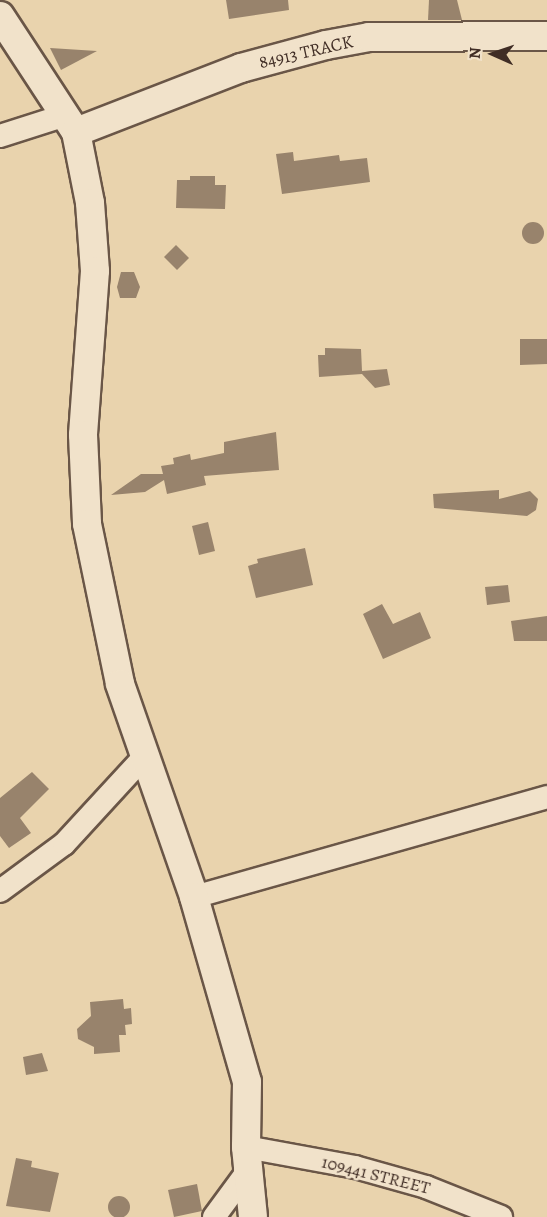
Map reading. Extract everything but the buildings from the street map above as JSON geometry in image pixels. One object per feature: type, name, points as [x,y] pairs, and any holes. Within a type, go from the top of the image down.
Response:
[{"type":"street","points":[[0,16],[71,124],[90,203],[95,271],[83,435],[87,524],[109,641],[144,757],[194,897],[247,1082],[245,1175],[214,1217]]},
{"type":"street","name":"84913 TRACK","points":[[71,124],[241,68],[326,45],[369,37],[547,36]]},
{"type":"street","points":[[0,136],[71,124]]},
{"type":"street","points":[[0,891],[64,844],[144,757]]},
{"type":"street","points":[[194,897],[547,797]]},
{"type":"street","points":[[246,1148],[253,1217]]},
{"type":"street","name":"109441 STREET","points":[[246,1148],[355,1167],[437,1191],[501,1217]]}]
